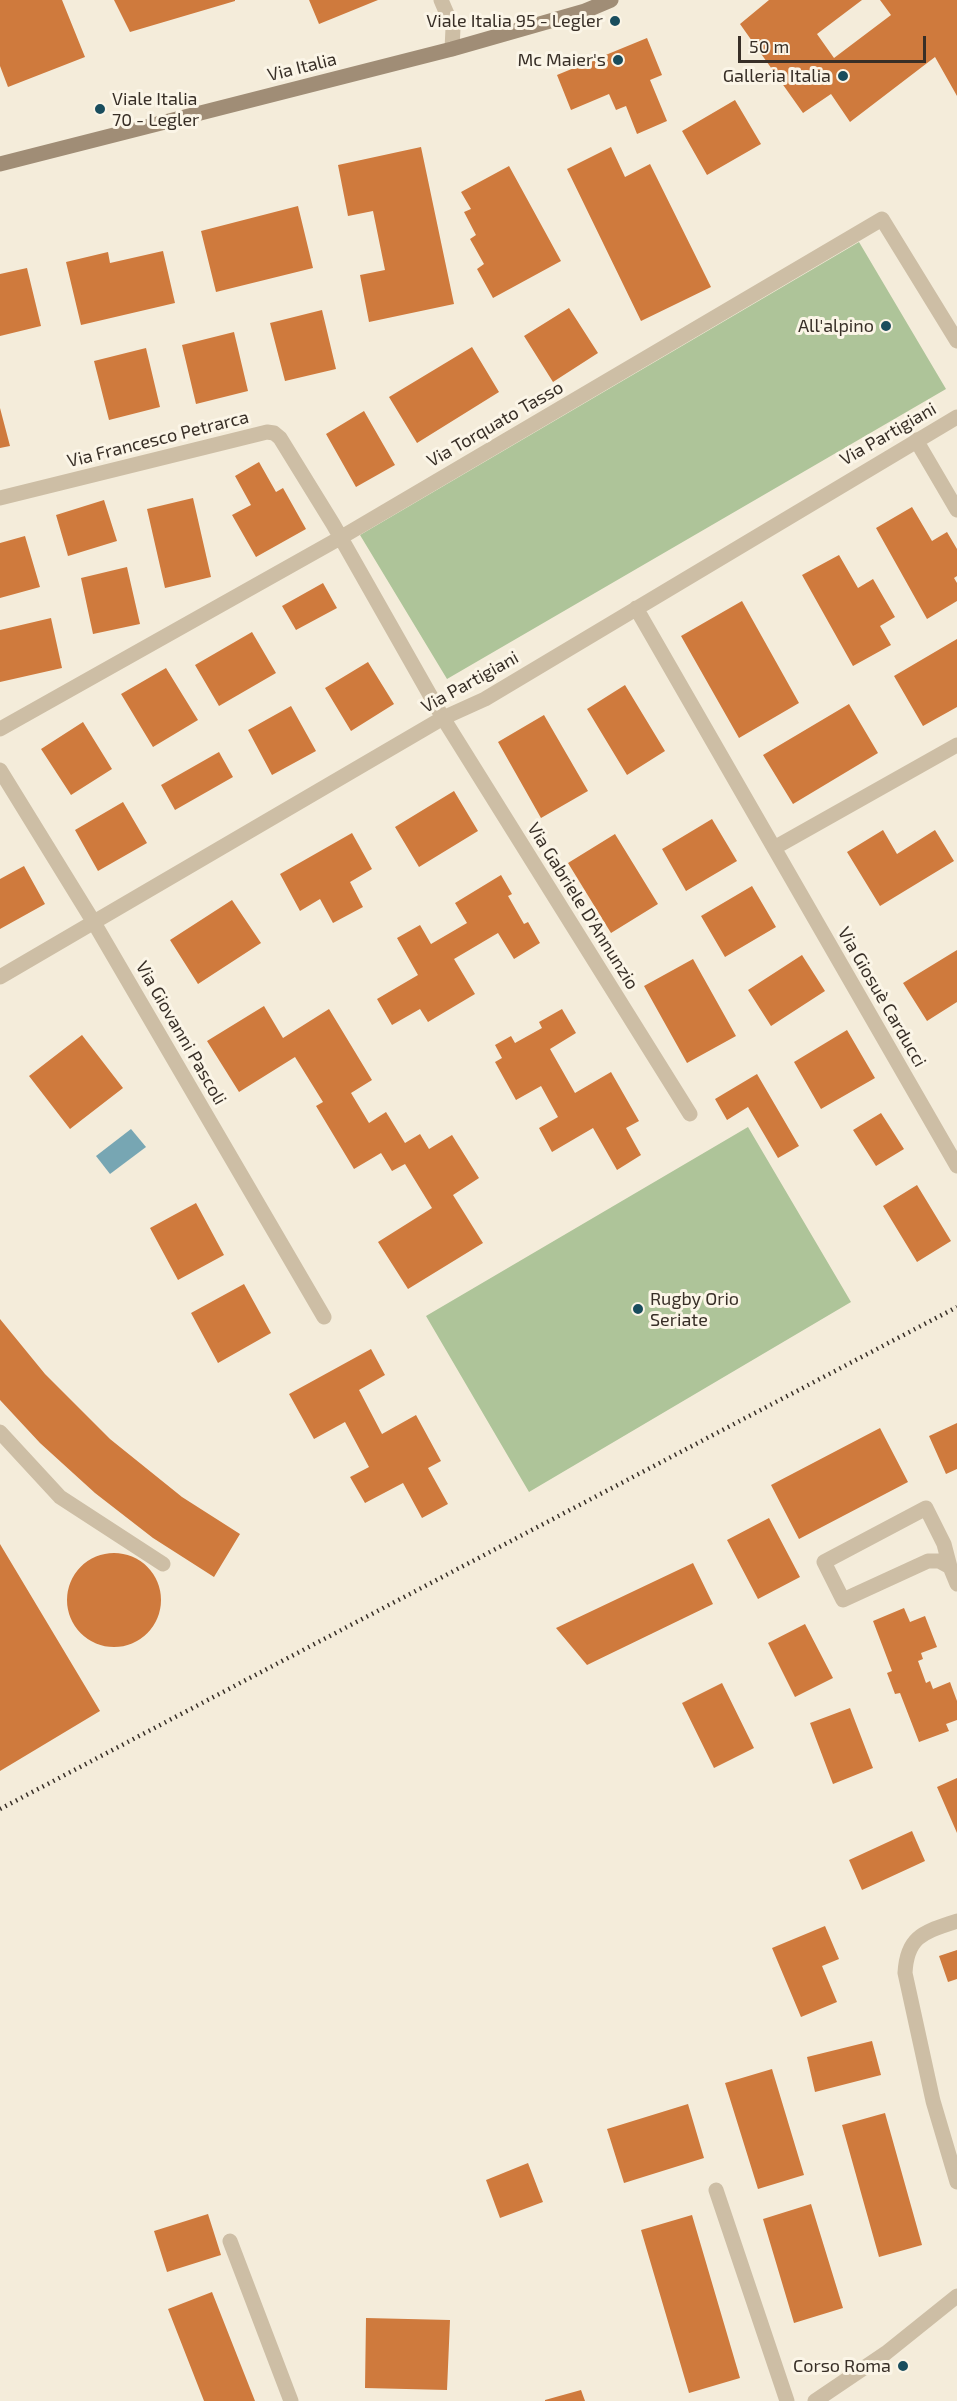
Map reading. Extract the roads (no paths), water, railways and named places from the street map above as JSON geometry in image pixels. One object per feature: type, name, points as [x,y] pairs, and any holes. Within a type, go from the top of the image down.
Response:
[{"type":"main road","name":"Via Italia","points":[[0,164],[453,49],[585,11],[611,0]]},
{"type":"street","points":[[441,0],[453,28],[453,49]]},
{"type":"street","name":"Via Torquato Tasso","points":[[0,729],[340,538],[882,219],[957,341]]},
{"type":"street","name":"Via Partigiani","points":[[0,977],[443,718],[485,699],[957,417]]},
{"type":"street","name":"Via Francesco Petrarca","points":[[0,498],[267,432],[274,433],[280,438],[340,538],[443,718]]},
{"type":"street","points":[[916,440],[957,510]]},
{"type":"street","name":"Via Giosuè Carducci","points":[[636,608],[957,1166]]},
{"type":"street","name":"Via Gabriele D'Annunzio","points":[[443,718],[690,1114]]},
{"type":"street","points":[[774,848],[957,746]]},
{"type":"street","name":"Via Giovanni Pascoli","points":[[0,770],[93,921],[324,1317]]},
{"type":"street","points":[[0,1432],[60,1497],[163,1564]]},
{"type":"street","points":[[950,1567],[939,1561],[928,1561],[843,1600],[824,1562],[926,1508],[944,1544],[957,1584]]},
{"type":"street","points":[[957,1921],[925,1932],[912,1943],[906,1956],[905,1973],[933,2101],[957,2182]]},
{"type":"street","points":[[716,2190],[787,2401]]},
{"type":"street","points":[[230,2241],[291,2401]]},
{"type":"street","points":[[815,2401],[886,2353],[957,2296]]},
{"type":"water","points":[[131,1129],[146,1147],[110,1174],[96,1156]]},
{"type":"railway","points":[[0,1809],[957,1307]]},
{"type":"place","name":"Viale Italia 95 - Legler","points":[[615,21]]},
{"type":"place","name":"Mc Maier's","points":[[618,60]]},
{"type":"place","name":"Galleria Italia","points":[[843,76]]},
{"type":"place","name":"Viale Italia 70 - Legler","points":[[100,109]]},
{"type":"place","name":"All'alpino","points":[[886,326]]},
{"type":"place","name":"Rugby Orio Seriate","points":[[638,1309]]},
{"type":"place","name":"Corso Roma","points":[[903,2366]]}]
